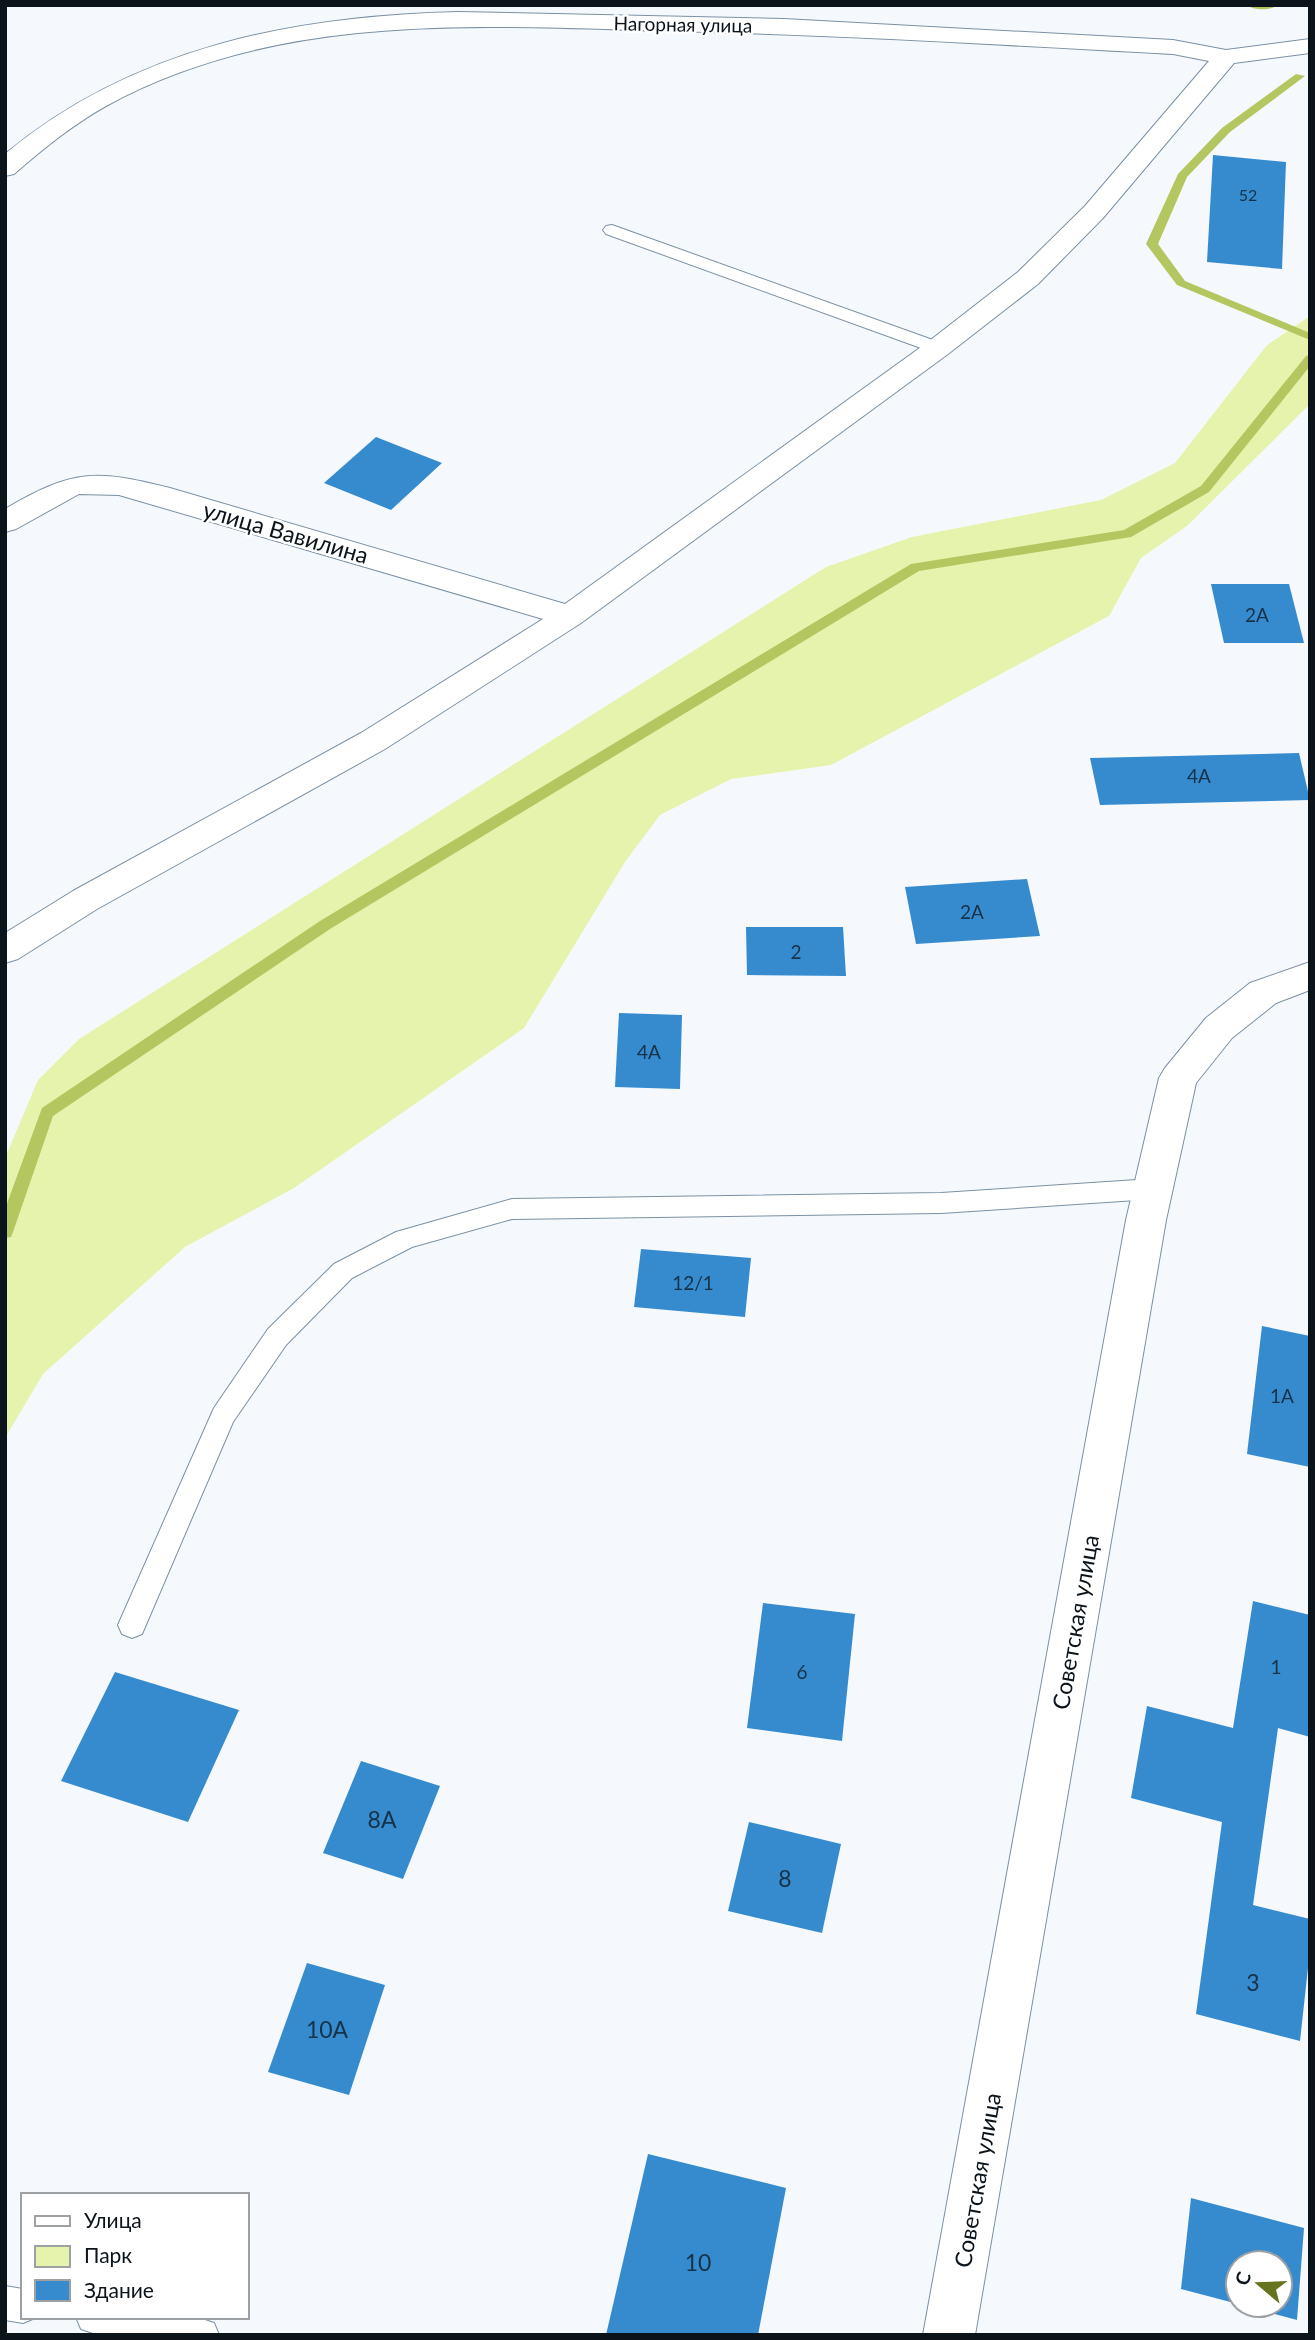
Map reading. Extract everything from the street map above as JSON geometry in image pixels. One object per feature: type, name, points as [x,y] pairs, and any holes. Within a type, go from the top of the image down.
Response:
[{"type":"street","name":"Нагорная улица","points":[[5,168],[20,153],[81,110],[142,78],[231,48],[336,27],[430,20],[734,25],[1173,47],[1226,57],[1310,46]]},
{"type":"street","points":[[5,950],[85,900],[373,741],[570,616],[938,348],[1028,278],[1094,212],[1226,57]]},
{"type":"street","name":"улица Вавилина","points":[[5,522],[71,487],[80,484],[112,485],[159,495],[570,616]]},
{"type":"street","name":"Советская улица","points":[[949,2335],[1152,1189],[1178,1078],[1219,1028],[1264,993],[1310,975]]},
{"type":"lane","points":[[612,230],[938,348]]},
{"type":"lane","points":[[132,1625],[223,1416],[277,1338],[343,1271],[405,1239],[512,1209],[941,1203],[1152,1189]]},
{"type":"lane","points":[[105,2319],[202,2335]]},
{"type":"green space","points":[[1310,316],[1310,404],[1187,526],[1141,558],[1109,616],[831,765],[731,779],[660,815],[625,862],[524,1028],[294,1188],[185,1247],[43,1374],[5,1438],[5,1158],[38,1080],[79,1039],[826,567],[912,537],[1101,500],[1175,463],[1267,345]]},
{"type":"building","points":[[1213,155],[1286,162],[1282,269],[1207,262]]},
{"type":"building","points":[[376,437],[442,463],[391,510],[324,483]]},
{"type":"building","points":[[1211,584],[1289,584],[1304,643],[1224,643]]},
{"type":"building","points":[[1299,753],[1310,800],[1100,805],[1090,758]]},
{"type":"building","points":[[1027,879],[1040,936],[916,944],[905,887]]},
{"type":"building","points":[[746,927],[843,927],[846,976],[747,975]]},
{"type":"building","points":[[619,1013],[682,1015],[680,1089],[615,1087]]},
{"type":"building","points":[[641,1249],[751,1258],[745,1317],[634,1307]]},
{"type":"building","points":[[1262,1326],[1310,1336],[1310,1467],[1247,1454]]},
{"type":"building","points":[[1253,1601],[1310,1615],[1310,1737],[1278,1728],[1253,1905],[1310,1919],[1310,1950],[1300,2041],[1196,2014],[1222,1822],[1131,1798],[1147,1706],[1233,1728]]},
{"type":"building","points":[[763,1603],[855,1614],[842,1741],[747,1728]]},
{"type":"building","points":[[115,1672],[239,1710],[188,1822],[61,1781]]},
{"type":"building","points":[[361,1761],[440,1786],[403,1879],[323,1853]]},
{"type":"building","points":[[749,1822],[841,1844],[822,1933],[728,1911]]},
{"type":"building","points":[[307,1963],[385,1985],[349,2095],[268,2072]]},
{"type":"building","points":[[648,2154],[786,2188],[758,2335],[606,2335]]},
{"type":"building","points":[[1191,2198],[1304,2228],[1297,2320],[1293,2319],[1294,2249],[1224,2249],[1224,2300],[1181,2289]]},
{"type":"waterway","points":[[1251,5],[1271,6]]},
{"type":"waterway","points":[[1300,76],[1226,130],[1182,176],[1152,244],[1181,283],[1310,337]]},
{"type":"waterway","points":[[5,1232],[47,1112],[325,925],[916,567],[1127,534],[1205,489],[1310,358]]}]
